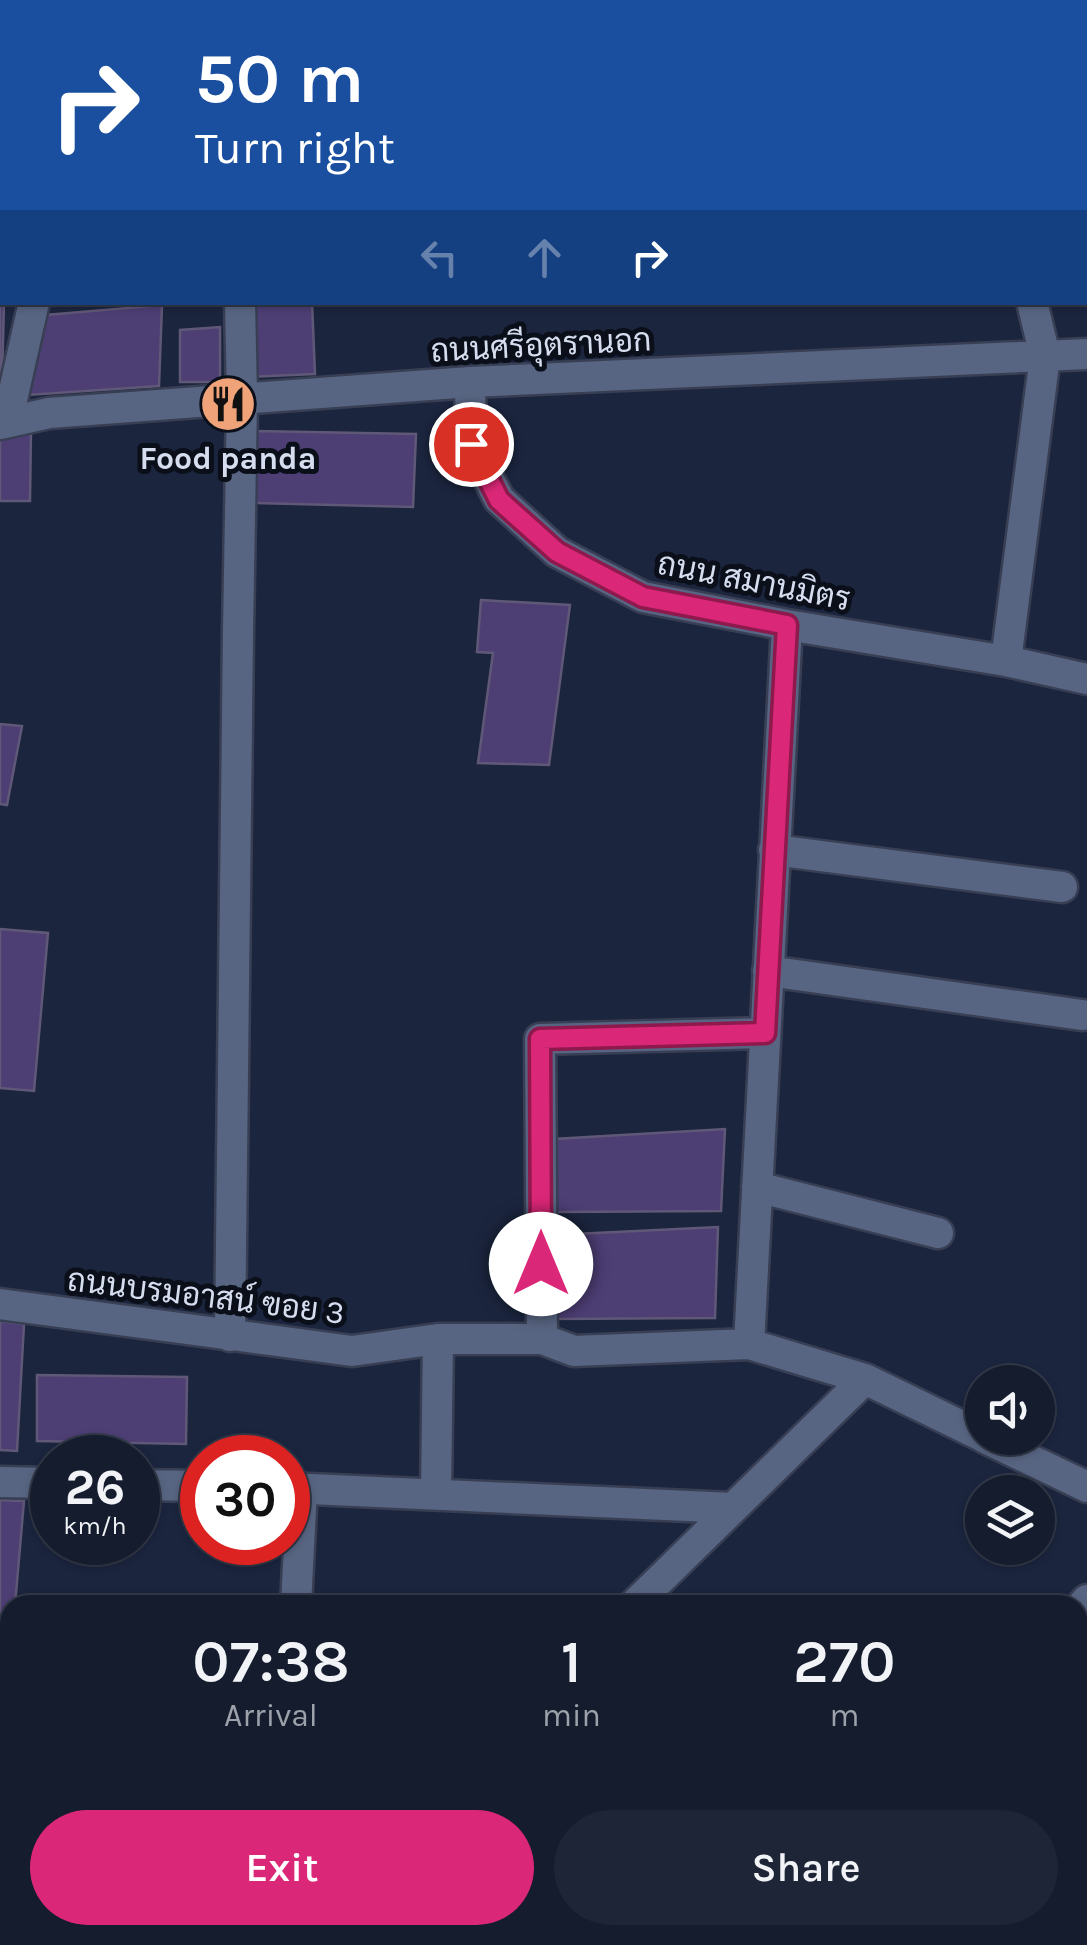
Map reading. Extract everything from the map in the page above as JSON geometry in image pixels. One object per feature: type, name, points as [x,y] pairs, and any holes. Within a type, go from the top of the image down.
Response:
[{"type":"street","points":[[3,423],[33,305]]},
{"type":"street","points":[[230,1336],[240,305]]},
{"type":"street","points":[[1006,661],[1045,356],[1033,305]]},
{"type":"street","name":"ถนนศรีอุตรานอก","points":[[3,423],[48,413],[470,382],[1087,354]]},
{"type":"street","name":"ถนน สมานมิตร","points":[[470,382],[471,444],[499,500],[557,552],[643,597],[1006,661],[1087,680]]},
{"type":"street","points":[[749,1344],[787,625]]},
{"type":"street","points":[[774,850],[1062,888]]},
{"type":"street","points":[[768,971],[1082,1016]]},
{"type":"street","points":[[542,1339],[540,1039],[765,1033]]},
{"type":"street","points":[[756,1187],[938,1233]]},
{"type":"street","name":"ถนนบรมอาสน์ ฃอย 3","points":[[0,1304],[352,1351],[438,1339],[542,1339],[574,1351],[749,1344],[865,1379],[965,1428]]},
{"type":"street","points":[[436,1494],[438,1339]]},
{"type":"street","points":[[644,1595],[865,1379]]},
{"type":"street","name":"ถนนบรมอาสน์ ฃอย 3","points":[[1021,1455],[1087,1487]]},
{"type":"street","points":[[0,1482],[30,1483]]},
{"type":"street","points":[[310,1489],[733,1508]]},
{"type":"street","points":[[296,1565],[296,1595]]},
{"type":"building","points":[[0,305],[4,305],[2,382]]},
{"type":"building","points":[[162,305],[159,386],[28,395],[46,315]]},
{"type":"building","points":[[247,305],[312,305],[315,374],[249,377]]},
{"type":"building","points":[[220,327],[220,382],[180,382],[180,330]]},
{"type":"building","points":[[31,430],[30,501],[0,501],[0,434]]},
{"type":"building","points":[[255,431],[416,434],[413,507],[249,503]]},
{"type":"building","points":[[481,600],[570,605],[549,765],[478,763],[493,653],[477,652]]},
{"type":"building","points":[[0,724],[22,726],[7,805],[0,804]]},
{"type":"building","points":[[0,929],[48,933],[34,1091],[0,1088]]},
{"type":"building","points":[[725,1129],[721,1211],[557,1212],[554,1139]]},
{"type":"building","points":[[718,1227],[715,1318],[554,1319],[554,1235]]},
{"type":"building","points":[[0,1321],[24,1324],[17,1451],[0,1450]]},
{"type":"building","points":[[37,1375],[187,1377],[186,1435],[180,1435],[180,1444],[160,1443],[160,1435],[37,1435]]},
{"type":"building","points":[[0,1500],[24,1501],[16,1595],[0,1595]]},
{"type":"place","name":"Food panda","points":[[228,404]]},
{"type":"route","points":[[471,444],[499,500],[557,552],[643,597],[787,625],[765,1033],[540,1039],[541,1264]]}]
